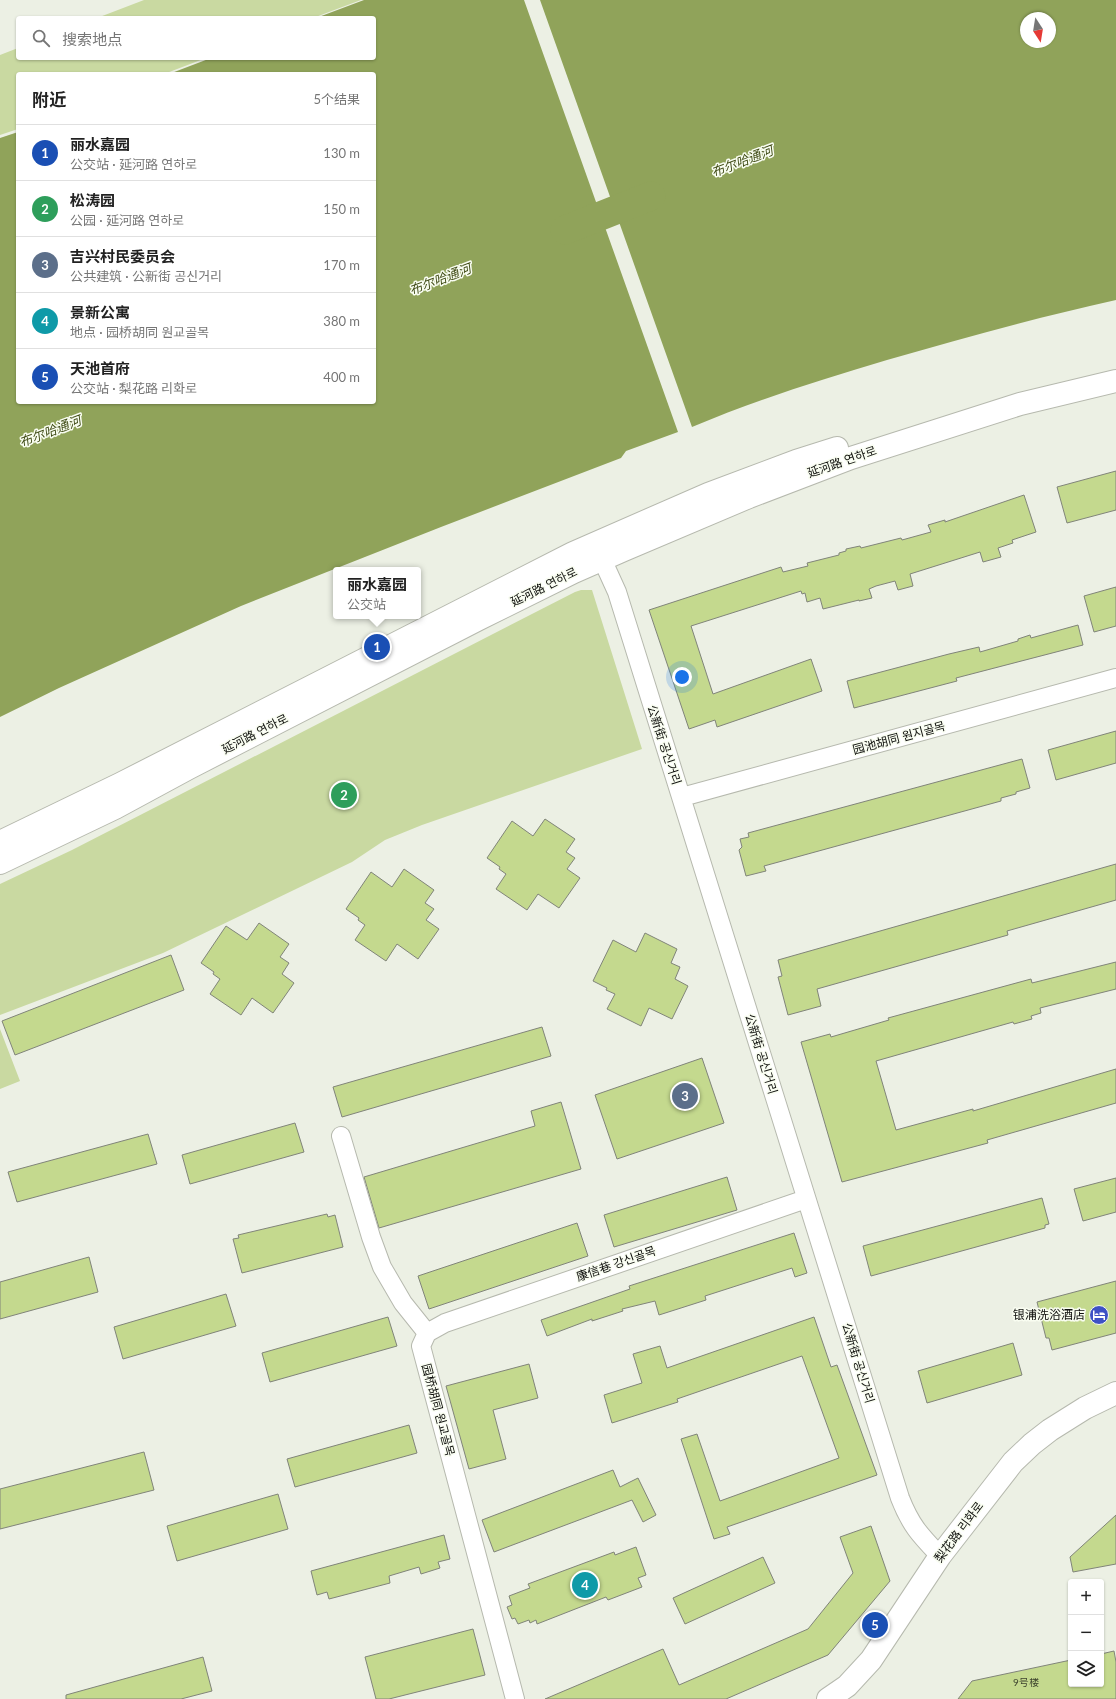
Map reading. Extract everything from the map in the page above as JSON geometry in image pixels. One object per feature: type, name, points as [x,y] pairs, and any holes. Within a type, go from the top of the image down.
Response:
[{"type":"main road","name":"延河路 연하로","points":[[0,863],[115,808],[473,622],[599,552],[708,494],[796,460],[1050,381],[1116,366]]},
{"type":"main road","name":"延河路 연하로","points":[[0,842],[120,784],[573,553],[599,552],[837,463],[1020,404],[1116,381]]},
{"type":"main road","name":"梨花路 리화로","points":[[828,1699],[847,1686],[872,1660],[940,1556],[1013,1462],[1032,1444],[1078,1412],[1116,1393]]},
{"type":"street","name":"公新街 공신거리","points":[[599,552],[617,592],[900,1498],[908,1518],[916,1532],[940,1556]]},
{"type":"street","name":"园池胡同 원지골목","points":[[682,798],[1116,678]]},
{"type":"street","points":[[341,1136],[371,1237],[382,1267],[403,1304],[427,1332]]},
{"type":"street","name":"康信巷 강신골목","points":[[427,1332],[445,1323],[806,1198]]},
{"type":"street","name":"园桥胡同 원교골목","points":[[427,1332],[421,1346],[515,1699]]},
{"type":"shaded area","points":[[144,0],[361,0],[318,16],[102,16]]},
{"type":"shaded area","points":[[16,49],[16,60],[201,60],[169,72],[16,72],[16,130],[0,135],[0,55]]},
{"type":"shaded area","points":[[581,590],[592,590],[642,749],[422,825],[385,840],[352,862],[163,953],[0,1015],[0,884],[72,850]]},
{"type":"shaded area","points":[[0,1029],[20,1081],[0,1089]]},
{"type":"water","points":[[364,0],[524,0],[678,432],[626,451],[621,458],[340,567],[333,567],[333,570],[241,606],[59,688],[0,717],[0,138],[16,133],[16,404],[376,404],[376,72],[174,72],[206,60],[376,60],[376,16],[321,16]]},
{"type":"water","points":[[540,0],[1116,0],[1116,300],[1058,313],[887,360],[764,399],[692,427]]},
{"type":"building","points":[[1116,471],[1116,510],[1067,523],[1057,487]]},
{"type":"building","points":[[1024,495],[1036,532],[1012,540],[1013,543],[998,548],[1001,557],[983,562],[980,552],[910,574],[913,586],[898,590],[895,581],[876,586],[869,589],[872,598],[859,601],[823,609],[820,598],[807,602],[805,593],[802,594],[801,591],[691,626],[713,694],[811,659],[822,691],[717,727],[715,720],[689,729],[649,610],[781,567],[783,572],[808,566],[807,563],[839,555],[839,553],[846,551],[846,549],[860,546],[861,548],[901,538],[902,540],[931,532],[928,525],[945,520],[945,522]]},
{"type":"building","points":[[1116,587],[1116,626],[1094,632],[1084,596]]},
{"type":"building","points":[[1078,625],[1083,645],[956,678],[957,681],[854,708],[847,681],[979,647],[980,652],[1018,641],[1018,639],[1030,635],[1031,638]]},
{"type":"building","points":[[1116,731],[1116,763],[1056,780],[1048,750]]},
{"type":"building","points":[[1022,759],[1030,788],[1001,798],[1001,801],[764,866],[766,871],[746,876],[739,850],[742,847],[740,839],[749,837],[748,833]]},
{"type":"building","points":[[545,819],[575,839],[566,852],[575,858],[567,869],[580,878],[559,908],[538,894],[527,910],[496,889],[506,874],[499,869],[500,867],[487,858],[512,821],[533,836]]},
{"type":"building","points":[[1116,864],[1116,900],[1007,931],[1008,935],[817,989],[821,1006],[788,1015],[778,977],[782,976],[778,960]]},
{"type":"building","points":[[404,869],[434,890],[425,903],[434,909],[426,920],[439,929],[418,959],[397,944],[386,961],[355,940],[365,925],[358,920],[359,918],[346,909],[371,872],[392,887]]},
{"type":"building","points":[[259,923],[289,944],[280,957],[289,963],[282,974],[294,983],[273,1013],[252,998],[241,1015],[210,994],[220,979],[213,974],[214,972],[201,963],[226,926],[247,940]]},
{"type":"building","points":[[645,933],[677,949],[671,963],[680,967],[675,979],[688,986],[672,1019],[649,1008],[641,1026],[607,1009],[615,994],[593,981],[613,940],[636,952]]},
{"type":"building","points":[[171,955],[184,990],[15,1055],[2,1021]]},
{"type":"building","points":[[1116,962],[1116,989],[1040,1008],[1041,1013],[1031,1016],[1032,1019],[1014,1024],[1013,1022],[876,1061],[896,1130],[973,1109],[973,1111],[1116,1069],[1116,1103],[987,1140],[988,1143],[842,1182],[801,1042],[830,1034],[831,1037],[889,1020],[888,1018],[1031,979],[1032,983]]},
{"type":"building","points":[[542,1027],[551,1056],[342,1117],[333,1087]]},
{"type":"building","points":[[702,1058],[724,1123],[617,1159],[595,1095]]},
{"type":"building","points":[[561,1102],[581,1169],[379,1228],[364,1177],[535,1126],[531,1111]]},
{"type":"building","points":[[295,1123],[304,1152],[190,1184],[182,1155]]},
{"type":"building","points":[[148,1134],[157,1164],[17,1202],[8,1172]]},
{"type":"building","points":[[727,1177],[737,1210],[614,1247],[604,1215]]},
{"type":"building","points":[[1116,1178],[1116,1212],[1083,1221],[1074,1189]]},
{"type":"building","points":[[1042,1198],[1049,1224],[1045,1225],[1045,1228],[871,1276],[863,1246]]},
{"type":"building","points":[[327,1214],[328,1217],[335,1215],[343,1247],[242,1273],[233,1239],[239,1238],[238,1235]]},
{"type":"building","points":[[577,1223],[588,1256],[429,1309],[418,1276]]},
{"type":"building","points":[[794,1233],[807,1273],[795,1277],[792,1268],[705,1296],[706,1300],[659,1315],[655,1301],[622,1309],[623,1311],[592,1321],[592,1319],[547,1336],[541,1320],[630,1289],[629,1286]]},
{"type":"building","points":[[89,1257],[98,1292],[0,1319],[0,1282]]},
{"type":"building","points":[[1116,1281],[1116,1333],[1052,1350],[1049,1338],[1046,1338],[1037,1302]]},
{"type":"building","points":[[226,1294],[236,1326],[123,1359],[114,1327]]},
{"type":"building","points":[[388,1317],[397,1346],[270,1382],[262,1353]]},
{"type":"building","points":[[814,1317],[831,1367],[837,1365],[877,1475],[727,1527],[730,1534],[714,1539],[681,1439],[697,1434],[720,1501],[839,1458],[802,1356],[677,1399],[678,1402],[612,1423],[604,1395],[642,1383],[633,1354],[660,1346],[667,1368]]},
{"type":"building","points":[[1013,1343],[1022,1375],[927,1403],[918,1371]]},
{"type":"building","points":[[529,1364],[538,1398],[493,1410],[506,1459],[469,1469],[446,1386]]},
{"type":"building","points":[[409,1425],[417,1453],[295,1487],[287,1459]]},
{"type":"building","points":[[144,1452],[154,1490],[0,1529],[0,1489]]},
{"type":"building","points":[[613,1470],[620,1487],[638,1478],[656,1515],[643,1522],[632,1500],[494,1552],[482,1520]]},
{"type":"building","points":[[278,1494],[288,1529],[177,1561],[167,1526]]},
{"type":"building","points":[[1116,1515],[1116,1564],[1073,1572],[1070,1557]]},
{"type":"building","points":[[871,1526],[890,1581],[828,1655],[726,1699],[545,1699],[663,1649],[679,1685],[808,1629],[853,1573],[840,1537]]},
{"type":"building","points":[[444,1535],[450,1559],[438,1562],[440,1568],[421,1574],[419,1567],[389,1576],[390,1583],[329,1599],[327,1592],[317,1595],[311,1571]]},
{"type":"building","points":[[636,1547],[646,1575],[638,1578],[642,1587],[608,1600],[606,1597],[537,1624],[536,1620],[530,1623],[529,1620],[518,1624],[515,1618],[512,1619],[507,1607],[512,1605],[509,1596],[530,1588],[528,1584],[614,1552],[615,1555]]},
{"type":"building","points":[[763,1557],[775,1583],[685,1624],[673,1598]]},
{"type":"building","points":[[473,1629],[485,1675],[389,1699],[376,1699],[365,1657]]},
{"type":"building","points":[[1114,1651],[1116,1662],[1116,1699],[958,1699],[972,1681],[1068,1661],[1068,1687],[1104,1687],[1104,1653]]},
{"type":"building","points":[[203,1657],[212,1691],[181,1699],[66,1699],[66,1695]]},
{"type":"waterway","name":"布尔哈通河","points":[[565,230],[651,196]]},
{"type":"place","name":"丽水嘉园","points":[[377,647]]},
{"type":"place","name":"松涛园","points":[[344,795]]},
{"type":"place","name":"吉兴村民委员会","points":[[685,1096]]},
{"type":"place","name":"银浦洗浴酒店","points":[[1099,1315]]},
{"type":"place","name":"景新公寓","points":[[585,1585]]},
{"type":"place","name":"天池首府","points":[[875,1625]]}]
